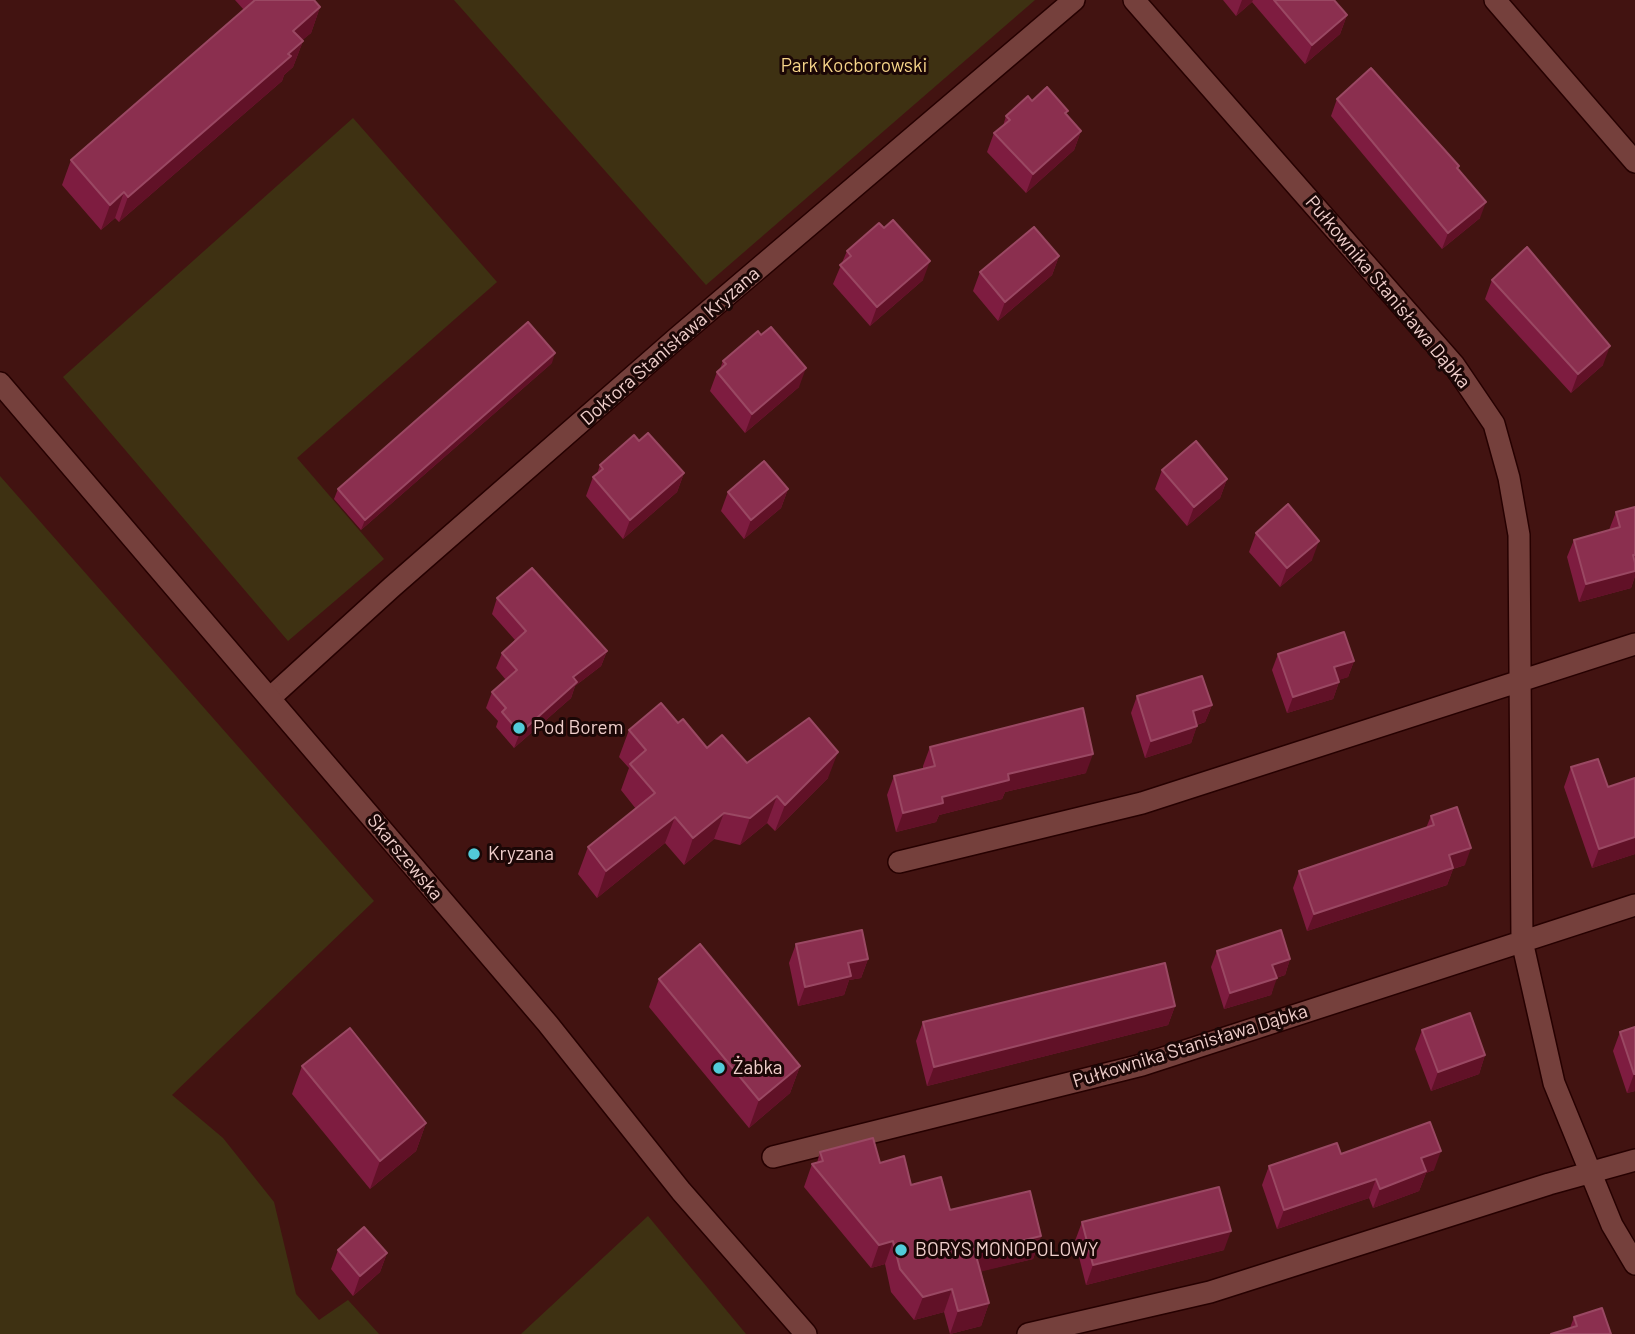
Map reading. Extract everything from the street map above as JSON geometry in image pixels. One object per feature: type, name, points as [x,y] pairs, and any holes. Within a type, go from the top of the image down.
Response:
[{"type":"street","name":"Doktora Stanisława Kryzana","points":[[271,697],[392,587],[678,337],[1074,0]]},
{"type":"street","name":"Pułkownika Stanisława Dąbka","points":[[1134,0],[1454,365],[1494,424],[1509,478],[1518,535],[1522,941],[1554,1083],[1612,1225],[1635,1264]]},
{"type":"street","points":[[1495,0],[1635,162]]},
{"type":"street","name":"Skarszewska","points":[[0,383],[271,697],[548,1024],[681,1191],[806,1334]]},
{"type":"street","points":[[899,862],[1142,803],[1635,644]]},
{"type":"street","name":"Pułkownika Stanisława Dąbka","points":[[773,1157],[1142,1065],[1635,905]]},
{"type":"street","points":[[1028,1334],[1210,1292],[1589,1172],[1635,1160]]},
{"type":"green space","name":"Park Kocborowski","points":[[454,0],[1035,0],[706,285]]},
{"type":"green space","points":[[353,118],[497,282],[297,458],[384,559],[288,641],[63,377]]},
{"type":"green space","points":[[0,476],[374,901],[172,1095],[223,1138],[274,1202],[296,1294],[319,1320],[348,1300],[379,1334],[0,1334]]},
{"type":"green space","points":[[648,1216],[746,1334],[521,1334]]},
{"type":"building","points":[[255,0],[314,0],[320,7],[293,31],[303,41],[288,54],[291,56],[128,197],[124,192],[110,205],[71,160]]},
{"type":"building","points":[[1274,0],[1334,0],[1347,15],[1312,45]]},
{"type":"building","points":[[1371,68],[1459,166],[1457,168],[1486,202],[1448,233],[1337,99]]},
{"type":"building","points":[[1047,87],[1081,131],[1033,174],[994,133],[1010,120],[1006,116],[1028,96],[1032,101]]},
{"type":"building","points":[[893,220],[930,261],[877,307],[840,265],[851,256],[847,251],[879,223],[884,228]]},
{"type":"building","points":[[1034,227],[1059,256],[1005,302],[980,272]]},
{"type":"building","points":[[1527,247],[1610,346],[1578,374],[1492,280]]},
{"type":"building","points":[[528,322],[555,353],[365,520],[338,489]]},
{"type":"building","points":[[771,327],[806,368],[752,414],[717,372],[726,364],[723,361],[758,331],[761,335]]},
{"type":"building","points":[[648,433],[684,473],[630,520],[593,477],[603,469],[600,465],[634,435],[639,441]]},
{"type":"building","points":[[1196,441],[1227,479],[1194,507],[1162,470]]},
{"type":"building","points":[[764,461],[788,489],[751,520],[728,492]]},
{"type":"building","points":[[1288,504],[1319,541],[1287,568],[1256,533]]},
{"type":"building","points":[[1635,507],[1635,571],[1586,584],[1574,540],[1620,527],[1616,512]]},
{"type":"building","points":[[532,568],[607,651],[573,677],[577,682],[520,733],[502,712],[506,708],[492,692],[517,670],[502,653],[526,631],[497,598]]},
{"type":"building","points":[[1344,632],[1354,661],[1334,667],[1339,682],[1293,697],[1278,654]]},
{"type":"building","points":[[1202,676],[1212,705],[1193,711],[1197,726],[1151,741],[1137,696]]},
{"type":"building","points":[[661,703],[678,723],[683,719],[707,748],[722,735],[747,763],[809,718],[838,752],[785,805],[777,796],[750,818],[724,813],[693,838],[675,817],[606,871],[588,847],[655,793],[630,764],[646,750],[629,730]]},
{"type":"building","points":[[1083,708],[1093,754],[1008,774],[1009,780],[942,797],[943,803],[903,813],[894,776],[935,766],[930,747]]},
{"type":"building","points":[[1598,759],[1608,787],[1635,778],[1635,837],[1599,849],[1571,767]]},
{"type":"building","points":[[1457,807],[1471,848],[1449,855],[1453,868],[1314,914],[1299,871],[1434,825],[1431,816]]},
{"type":"building","points":[[862,930],[868,959],[848,963],[851,976],[805,987],[796,944]]},
{"type":"building","points":[[1281,930],[1290,959],[1272,965],[1277,978],[1230,993],[1217,951]]},
{"type":"building","points":[[700,944],[800,1066],[759,1100],[659,979]]},
{"type":"building","points":[[1165,963],[1175,1006],[934,1067],[923,1022]]},
{"type":"building","points":[[1470,1013],[1485,1055],[1438,1072],[1422,1030]]},
{"type":"building","points":[[1635,1027],[1635,1074],[1634,1074],[1620,1032]]},
{"type":"building","points":[[350,1028],[426,1123],[380,1161],[302,1066]]},
{"type":"building","points":[[1430,1122],[1441,1151],[1421,1158],[1426,1171],[1380,1189],[1376,1179],[1284,1210],[1269,1166],[1337,1143],[1341,1154]]},
{"type":"building","points":[[873,1138],[880,1163],[904,1156],[911,1185],[941,1177],[950,1210],[1030,1191],[1041,1236],[975,1252],[989,1303],[958,1311],[952,1289],[923,1297],[900,1269],[893,1241],[879,1245],[812,1164],[823,1161],[820,1152]]},
{"type":"building","points":[[1219,1187],[1231,1231],[1093,1265],[1082,1222]]},
{"type":"building","points":[[364,1227],[387,1253],[360,1276],[338,1250]]},
{"type":"building","points":[[1602,1308],[1611,1334],[1551,1334],[1577,1326],[1574,1317]]},
{"type":"place","name":"Pod Borem","points":[[519,728]]},
{"type":"place","name":"Kryzana","points":[[474,854]]},
{"type":"place","name":"Żabka","points":[[719,1068]]},
{"type":"place","name":"BORYS MONOPOLOWY","points":[[901,1250]]}]
